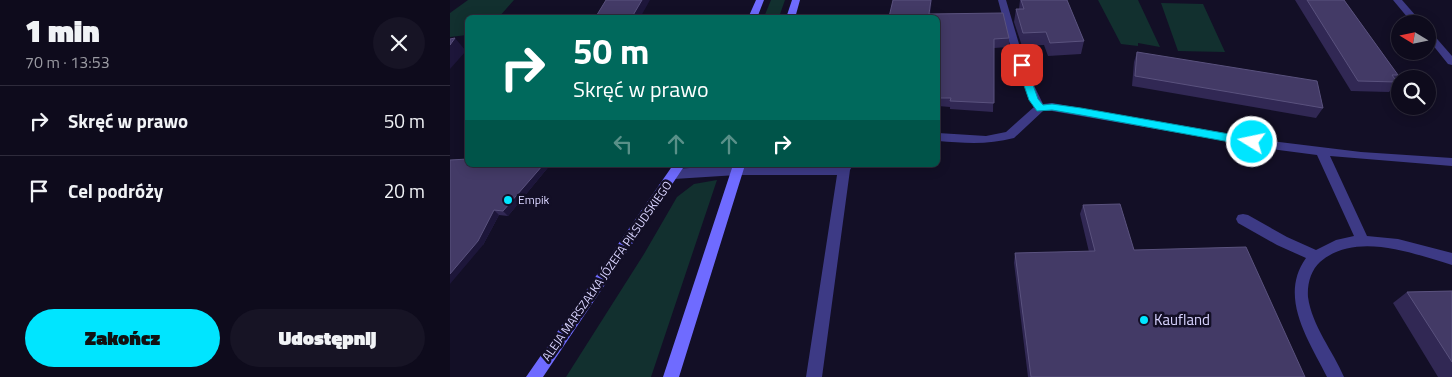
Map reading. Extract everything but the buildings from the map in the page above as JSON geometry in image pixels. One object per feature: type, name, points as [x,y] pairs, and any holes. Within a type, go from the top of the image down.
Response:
[{"type":"street","points":[[753,15],[760,0]]},
{"type":"street","points":[[791,15],[796,0]]},
{"type":"street","points":[[1002,0],[1026,82],[1040,108]]},
{"type":"street","points":[[1397,0],[1410,15]]},
{"type":"street","points":[[1436,43],[1452,62]]},
{"type":"street","points":[[940,137],[986,140],[1010,135],[1040,108],[1052,107],[1271,145],[1322,152],[1452,162]]},
{"type":"street","points":[[1322,152],[1363,241]]},
{"type":"street","points":[[671,377],[738,168]]},
{"type":"street","points":[[676,170],[845,168],[814,377]]},
{"type":"street","name":"ALEJA MARSZAŁKA JÓZEFA PIŁSUDSKIEGO","points":[[534,377],[676,170]]},
{"type":"street","points":[[1242,219],[1282,241],[1316,256]]},
{"type":"street","points":[[1336,377],[1310,322],[1301,297],[1302,282],[1306,269],[1316,256],[1336,244],[1363,241],[1377,242],[1452,259]]},
{"type":"green space","points":[[468,0],[514,0],[501,15],[465,15],[465,35],[450,37],[450,13]]},
{"type":"green space","points":[[771,0],[785,0],[780,15],[765,15]]},
{"type":"green space","points":[[1098,0],[1138,0],[1160,47],[1138,43],[1138,46],[1121,44]]},
{"type":"green space","points":[[1161,3],[1203,4],[1225,52],[1178,51]]},
{"type":"green space","points":[[717,180],[651,377],[566,377],[644,254],[677,197],[694,184]]},
{"type":"place","name":"Empik","points":[[508,200]]},
{"type":"place","name":"Kaufland","points":[[1144,320]]},
{"type":"route","points":[[1022,65],[1026,82],[1040,108],[1052,107],[1081,111],[1252,142]]}]
